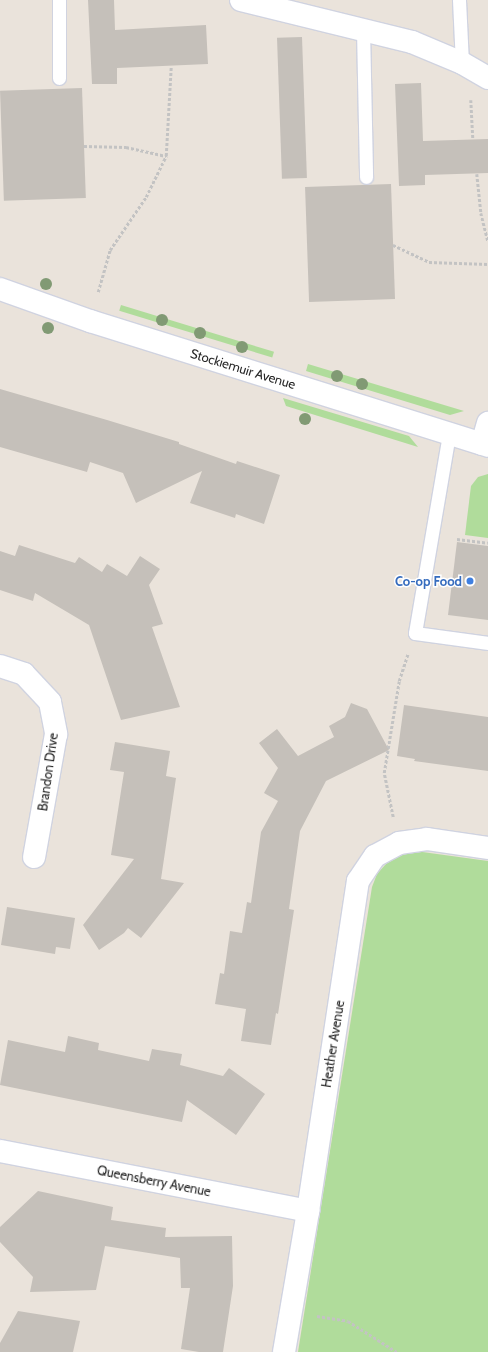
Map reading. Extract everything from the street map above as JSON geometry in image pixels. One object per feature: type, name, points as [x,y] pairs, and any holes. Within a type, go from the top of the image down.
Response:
[{"type":"street","points":[[241,0],[412,42],[462,63],[487,77]]},
{"type":"street","name":"Stockiemuir Avenue","points":[[0,289],[90,321],[485,445]]},
{"type":"street","points":[[485,445],[488,423]]},
{"type":"street","name":"Brandon Drive","points":[[0,666],[24,674],[50,702],[56,734],[34,857]]},
{"type":"street","name":"Heather Avenue","points":[[284,1352],[308,1211],[358,881],[375,856],[399,843],[427,839],[488,848]]},
{"type":"street","name":"Queensberry Avenue","points":[[0,1151],[308,1211]]},
{"type":"lane","points":[[59,0],[59,78]]},
{"type":"lane","points":[[459,0],[462,63]]},
{"type":"lane","points":[[364,29],[366,177]]},
{"type":"lane","points":[[449,434],[416,633],[488,642]]},
{"type":"path","points":[[98,292],[110,250],[146,197],[166,156],[171,66]]},
{"type":"path","points":[[473,139],[471,100],[487,77]]},
{"type":"path","points":[[84,146],[126,147],[166,156]]},
{"type":"path","points":[[477,174],[481,213],[488,241]]},
{"type":"path","points":[[393,245],[429,262],[488,264]]},
{"type":"path","points":[[457,539],[488,543]]},
{"type":"path","points":[[399,843],[384,773],[399,681],[416,633]]},
{"type":"path","points":[[290,1313],[348,1321],[397,1352]]},
{"type":"green space","points":[[121,305],[274,352],[272,358],[119,311]]},
{"type":"green space","points":[[308,364],[464,411],[450,415],[306,371]]},
{"type":"green space","points":[[283,398],[409,436],[418,447],[286,406]]},
{"type":"green space","points":[[488,474],[488,538],[465,535],[471,486],[478,477]]},
{"type":"green space","points":[[415,851],[488,861],[488,1352],[298,1352],[372,887],[377,874],[386,864],[395,857]]},
{"type":"building","points":[[88,0],[114,0],[115,30],[206,25],[208,64],[117,68],[117,84],[92,84]]},
{"type":"building","points":[[302,37],[307,178],[282,179],[277,38]]},
{"type":"building","points":[[421,83],[423,141],[488,139],[488,173],[425,175],[425,185],[399,186],[395,84]]},
{"type":"building","points":[[82,88],[86,198],[4,201],[0,91]]},
{"type":"building","points":[[391,184],[395,299],[309,302],[305,187]]},
{"type":"building","points":[[0,389],[179,442],[179,444],[236,464],[237,461],[280,475],[264,524],[236,514],[235,518],[190,503],[202,471],[136,503],[123,473],[90,462],[87,472],[0,447]]},
{"type":"building","name":"Co-op Food","points":[[457,542],[488,546],[488,620],[448,615]]},
{"type":"building","points":[[19,545],[75,563],[79,557],[102,572],[107,564],[127,576],[140,556],[160,569],[149,585],[163,624],[152,627],[180,707],[121,720],[89,625],[35,593],[33,601],[0,590],[0,551],[15,556]]},
{"type":"building","points":[[351,703],[367,709],[389,750],[326,781],[300,831],[289,909],[294,910],[278,1014],[276,1013],[271,1045],[241,1041],[246,1009],[215,1004],[220,973],[224,974],[230,931],[242,933],[247,902],[251,903],[261,832],[278,801],[264,793],[278,768],[259,743],[277,729],[298,756],[334,737],[329,726],[345,717]]},
{"type":"building","points":[[404,705],[488,717],[488,771],[414,761],[415,759],[397,756]]},
{"type":"building","points":[[115,742],[170,751],[166,776],[176,778],[161,879],[184,883],[141,938],[128,928],[124,933],[99,950],[83,925],[134,859],[111,855],[124,772],[110,770]]},
{"type":"building","points":[[7,907],[75,918],[70,949],[56,947],[55,954],[1,945]]},
{"type":"building","points":[[68,1036],[99,1043],[98,1050],[149,1061],[152,1049],[182,1054],[180,1065],[223,1076],[229,1068],[265,1094],[236,1135],[187,1100],[182,1122],[0,1085],[8,1040],[65,1052]]},
{"type":"building","points":[[38,1191],[113,1207],[111,1220],[166,1228],[165,1237],[232,1236],[233,1286],[223,1352],[199,1352],[181,1349],[190,1288],[181,1288],[180,1258],[105,1246],[96,1290],[30,1292],[33,1277],[0,1242],[0,1227]]},
{"type":"building","points":[[18,1311],[80,1321],[73,1352],[0,1352],[0,1343]]},
{"type":"place","name":"Co-op Food","points":[[470,581]]}]
